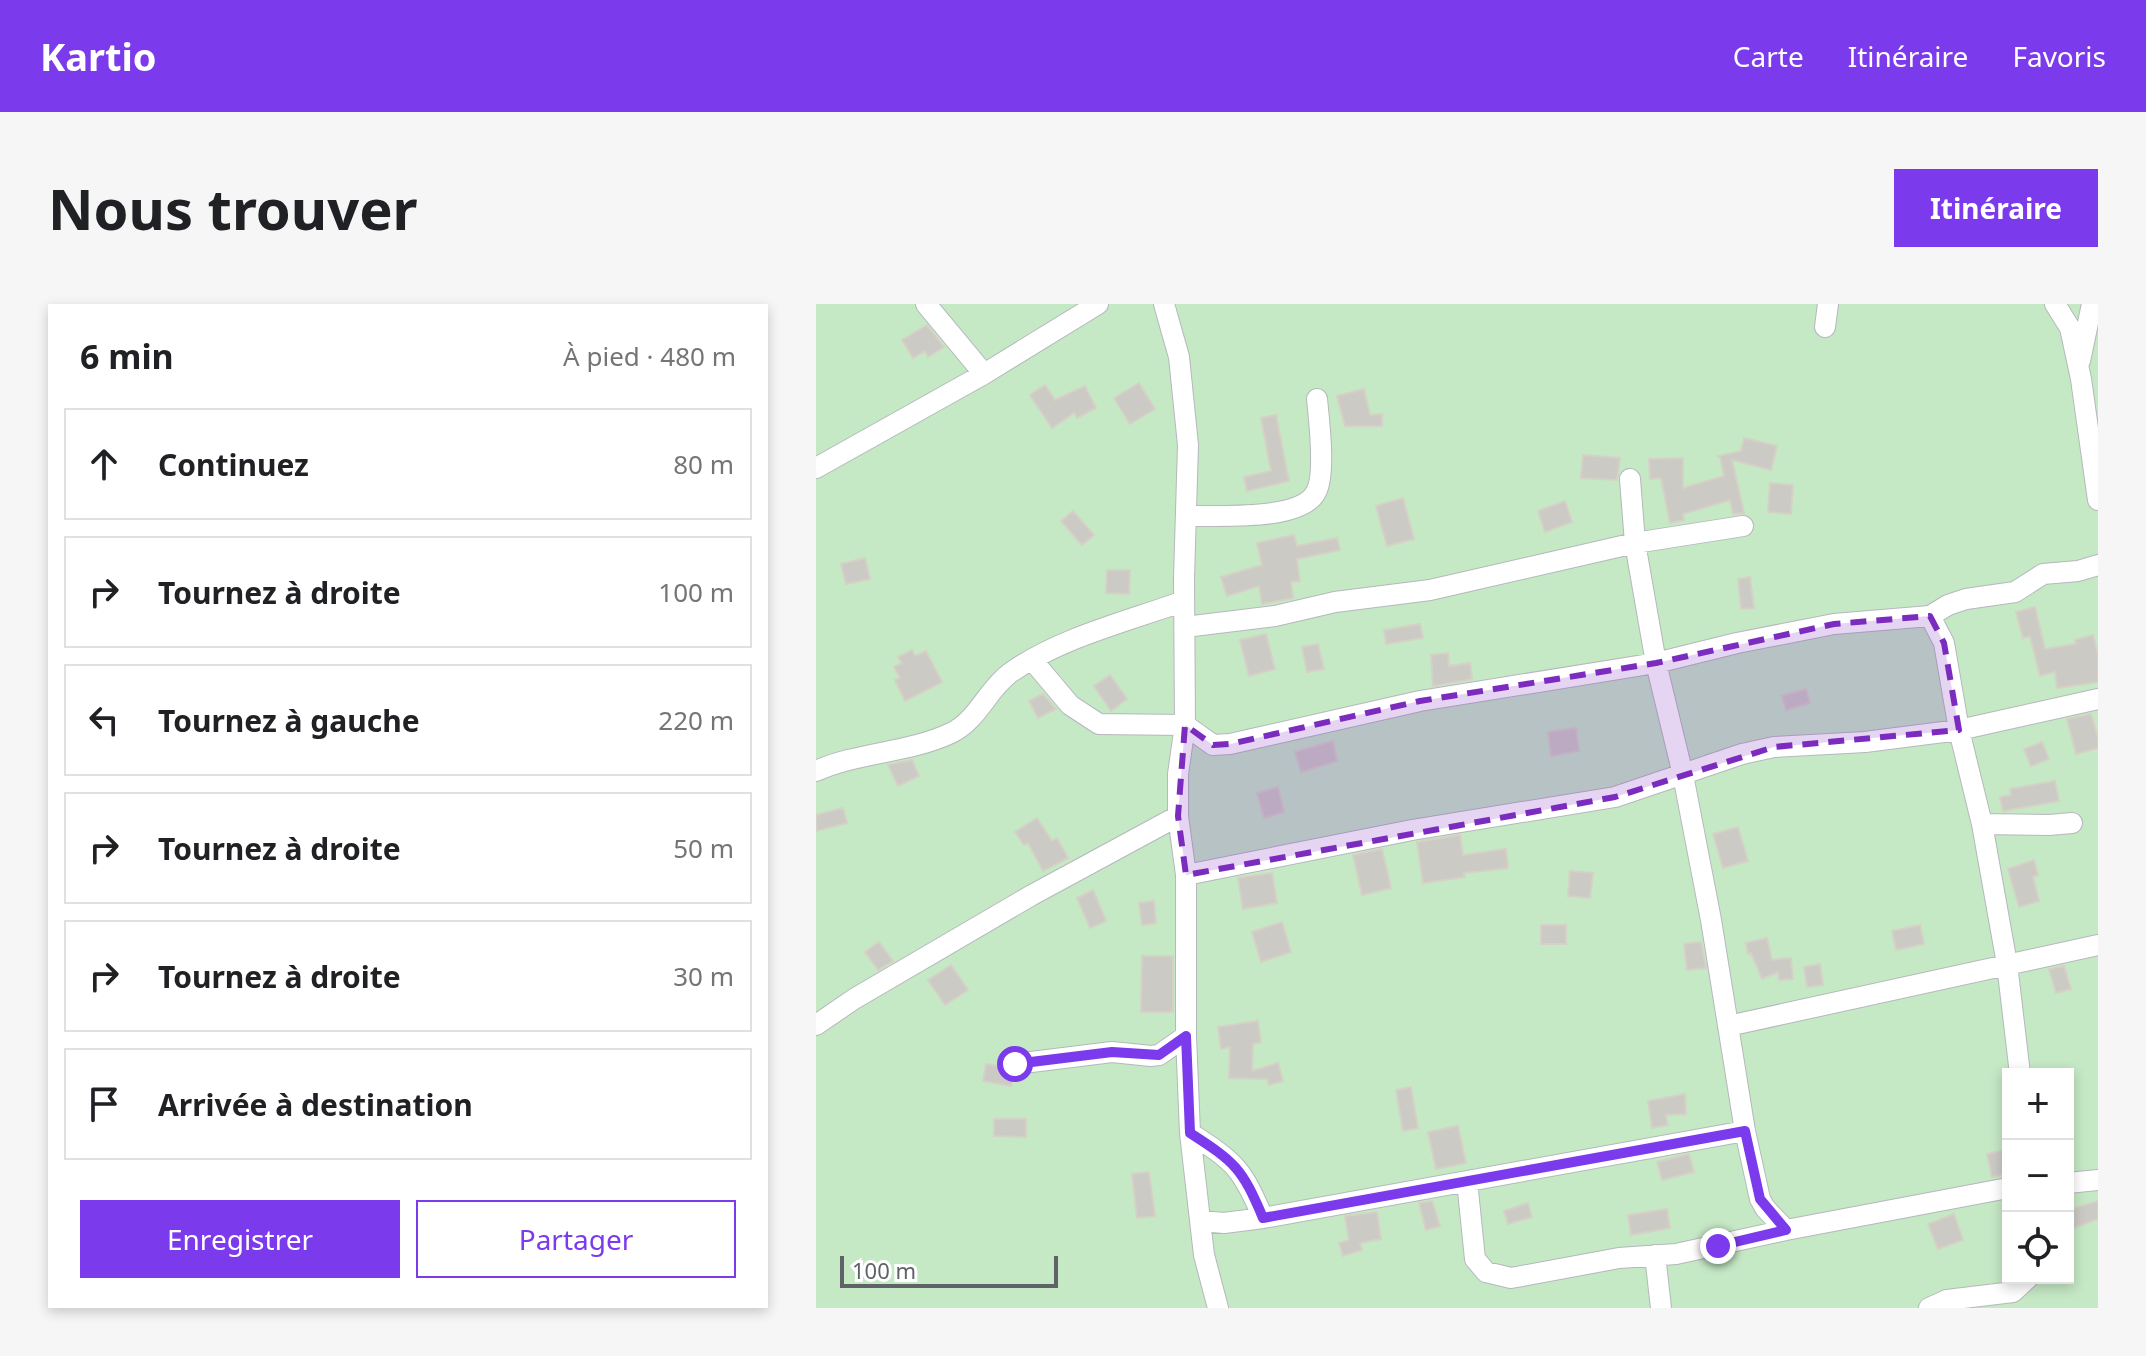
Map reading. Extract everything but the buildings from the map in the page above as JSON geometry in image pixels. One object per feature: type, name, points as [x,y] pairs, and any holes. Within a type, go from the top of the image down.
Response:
[{"type":"street","points":[[926,304],[984,374]]},
{"type":"street","points":[[816,468],[984,374],[1098,304]]},
{"type":"street","points":[[1164,304],[1179,357],[1188,445],[1185,725],[1178,774],[1178,816],[1186,875],[1186,1036],[1190,1133],[1204,1255],[1218,1308]]},
{"type":"street","points":[[1825,327],[1828,304]]},
{"type":"street","points":[[2055,304],[2070,328],[2079,369],[2098,500]]},
{"type":"street","points":[[2079,369],[2092,304]]},
{"type":"street","points":[[1186,516],[1262,514],[1288,511],[1304,505],[1316,494],[1320,481],[1317,399]]},
{"type":"street","points":[[1630,479],[1635,543],[1656,663],[1683,775],[1745,1131],[1760,1199],[1786,1230]]},
{"type":"street","points":[[1185,627],[1275,616],[1335,602],[1430,590],[1635,543],[1743,526]]},
{"type":"street","points":[[1033,661],[1070,705],[1099,724],[1185,725],[1213,745],[1230,744],[1420,701],[1656,663],[1834,624],[1930,616],[1966,599],[2015,592],[2043,574],[2078,571],[2098,565]]},
{"type":"street","points":[[816,771],[950,733],[978,711],[1002,680],[1033,661],[1080,637],[1184,601]]},
{"type":"street","points":[[1930,616],[1944,643],[1959,730],[1982,824],[2007,964],[2019,1068]]},
{"type":"street","points":[[1186,875],[1426,828],[1615,797],[1742,754],[1774,747],[1865,742],[1959,730],[2098,699]]},
{"type":"street","points":[[816,1025],[854,999],[1032,895],[1178,816]]},
{"type":"street","points":[[1982,824],[2072,823]]},
{"type":"street","points":[[1728,1026],[2098,945]]},
{"type":"street","points":[[1015,1064],[1112,1052],[1159,1055],[1186,1036]]},
{"type":"street","points":[[1201,1221],[1224,1223],[1263,1218],[1745,1131]]},
{"type":"street","points":[[1190,1133],[1238,1168],[1263,1218]]},
{"type":"street","points":[[2074,1182],[2098,1180]]},
{"type":"street","points":[[1467,1181],[1475,1259],[1486,1272],[1511,1278],[1619,1258],[1718,1246],[2002,1189]]},
{"type":"street","points":[[1655,1255],[1661,1308]]},
{"type":"street","points":[[1929,1308],[1947,1300],[2013,1292],[2022,1284]]},
{"type":"highlighted area","points":[[1930,616],[1944,643],[1959,730],[1774,747],[1615,797],[1186,875],[1178,816],[1185,725],[1213,745],[1230,744],[1420,701],[1656,663],[1834,624]]},
{"type":"green space","points":[[816,304],[2098,304],[2098,1308],[816,1308]]},
{"type":"route","points":[[1015,1064],[1112,1052],[1159,1055],[1186,1036],[1190,1133],[1238,1168],[1263,1218],[1745,1131],[1760,1199],[1786,1230],[1718,1246]]}]
